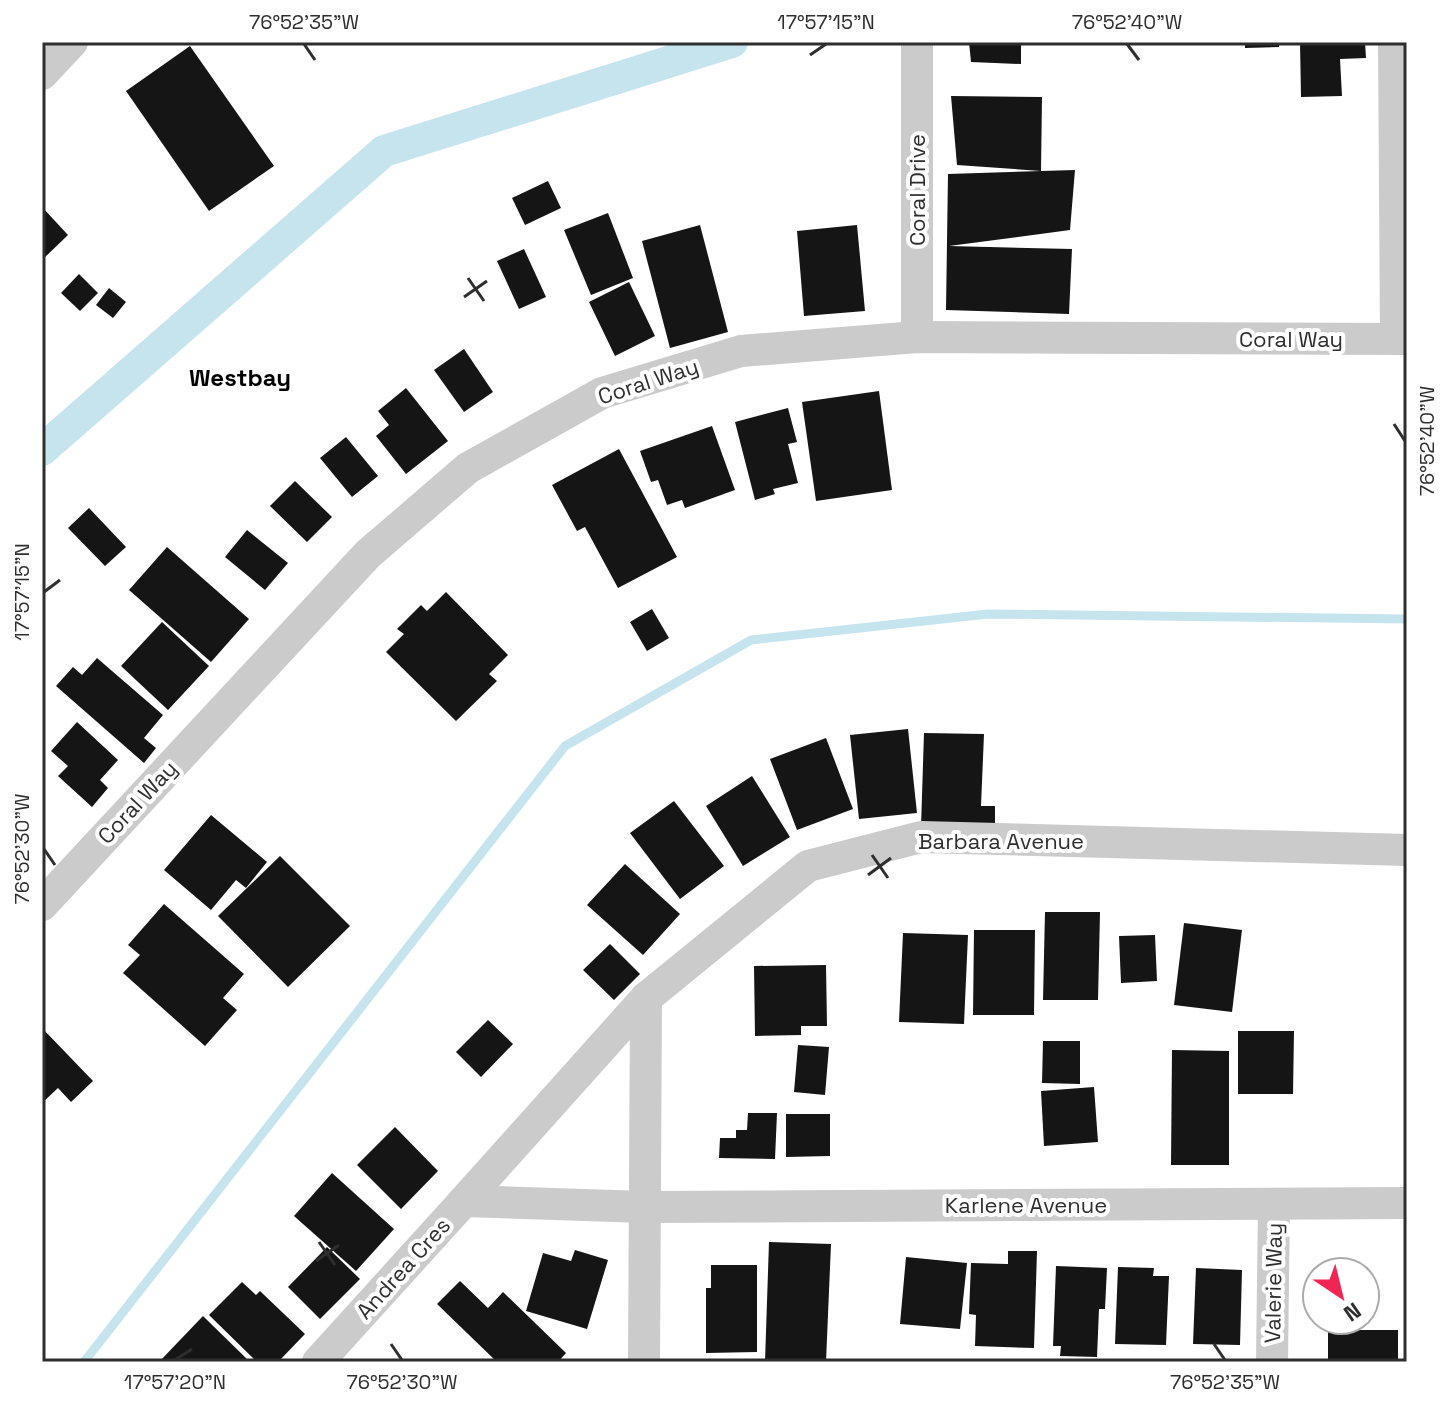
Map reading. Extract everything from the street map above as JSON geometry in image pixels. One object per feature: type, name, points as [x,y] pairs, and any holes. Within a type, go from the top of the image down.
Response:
[{"type":"street","points":[[42,74],[72,42]]},
{"type":"street","name":"Coral Drive","points":[[917,42],[917,337]]},
{"type":"street","points":[[1394,42],[1402,339]]},
{"type":"street","name":"Coral Way","points":[[42,905],[368,554],[468,468],[602,393],[741,351],[917,337],[1402,339]]},
{"type":"street","name":"Barbara Avenue","points":[[464,1201],[646,998],[808,866],[921,837],[1407,850]]},
{"type":"street","points":[[644,1362],[646,998]]},
{"type":"street","name":"Andrea Cres","points":[[318,1362],[464,1201],[645,1207]]},
{"type":"street","name":"Karlene Avenue","points":[[645,1207],[1407,1203]]},
{"type":"street","name":"Valerie Way","points":[[1272,1362],[1274,1204]]},
{"type":"building","points":[[969,42],[1021,42],[1021,64],[971,62]]},
{"type":"building","points":[[1245,42],[1279,42],[1279,47],[1245,48]]},
{"type":"building","points":[[1300,42],[1365,42],[1366,58],[1340,59],[1342,96],[1301,97]]},
{"type":"building","points":[[190,46],[274,166],[209,211],[126,91]]},
{"type":"building","points":[[951,96],[1042,97],[1041,171],[957,165]]},
{"type":"building","points":[[1075,170],[1070,230],[949,246],[1072,249],[1069,314],[946,310],[948,174]]},
{"type":"building","points":[[548,181],[561,208],[525,225],[512,198]]},
{"type":"building","points":[[42,207],[68,235],[42,260]]},
{"type":"building","points":[[608,213],[633,278],[591,295],[564,230]]},
{"type":"building","points":[[700,225],[728,332],[670,348],[642,241]]},
{"type":"building","points":[[857,225],[865,311],[804,316],[797,231]]},
{"type":"building","points":[[524,249],[546,297],[519,309],[497,261]]},
{"type":"building","points":[[79,274],[98,293],[80,311],[61,293]]},
{"type":"building","points":[[629,282],[655,336],[615,356],[589,302]]},
{"type":"building","points":[[109,288],[126,302],[113,318],[96,305]]},
{"type":"building","points":[[464,349],[493,392],[464,412],[434,370]]},
{"type":"building","points":[[406,388],[448,441],[406,474],[376,436],[389,425],[378,411]]},
{"type":"building","points":[[879,391],[892,490],[816,501],[802,402]]},
{"type":"building","points":[[788,408],[797,442],[788,444],[798,483],[773,489],[775,494],[755,500],[735,422]]},
{"type":"building","points":[[712,426],[735,490],[685,508],[682,500],[667,505],[658,480],[651,482],[640,451]]},
{"type":"building","points":[[346,437],[378,476],[352,497],[320,458]]},
{"type":"building","points":[[619,449],[677,557],[618,588],[585,527],[577,531],[552,485]]},
{"type":"building","points":[[295,481],[332,517],[307,542],[270,506]]},
{"type":"building","points":[[89,508],[126,547],[105,566],[68,528]]},
{"type":"building","points":[[247,530],[288,563],[265,590],[225,557]]},
{"type":"building","points":[[167,547],[249,619],[211,662],[129,590]]},
{"type":"building","points":[[446,592],[508,655],[489,674],[497,681],[456,721],[386,652],[404,634],[397,629],[421,605],[427,611]]},
{"type":"building","points":[[652,609],[669,638],[647,651],[630,622]]},
{"type":"building","points":[[162,622],[209,666],[168,710],[121,666]]},
{"type":"building","points":[[97,658],[163,715],[144,738],[156,748],[144,763],[56,686],[73,667],[82,675]]},
{"type":"building","points":[[77,722],[118,760],[100,780],[108,788],[92,807],[58,776],[68,766],[51,751]]},
{"type":"building","points":[[908,729],[917,813],[859,819],[850,735]]},
{"type":"building","points":[[924,733],[984,734],[981,806],[995,806],[995,829],[921,827]]},
{"type":"building","points":[[826,738],[853,809],[797,830],[770,759]]},
{"type":"building","points":[[752,776],[790,837],[743,866],[706,806]]},
{"type":"building","points":[[674,801],[724,866],[680,899],[630,833]]},
{"type":"building","points":[[211,815],[267,862],[246,888],[236,880],[211,910],[164,870]]},
{"type":"building","points":[[280,856],[350,926],[288,987],[218,916]]},
{"type":"building","points":[[625,864],[680,914],[643,955],[587,905]]},
{"type":"building","points":[[164,904],[244,974],[223,998],[237,1010],[205,1046],[123,973],[140,955],[128,945]]},
{"type":"building","points":[[1045,912],[1100,912],[1098,1000],[1043,1000]]},
{"type":"building","points":[[1184,923],[1242,930],[1232,1012],[1174,1005]]},
{"type":"building","points":[[974,930],[1035,930],[1034,1015],[973,1015]]},
{"type":"building","points":[[903,933],[968,935],[964,1024],[899,1022]]},
{"type":"building","points":[[1155,935],[1157,981],[1121,983],[1119,936]]},
{"type":"building","points":[[610,944],[640,974],[614,1000],[583,970]]},
{"type":"building","points":[[826,965],[827,1026],[801,1026],[801,1035],[755,1036],[754,966]]},
{"type":"building","points":[[488,1020],[513,1044],[481,1077],[456,1052]]},
{"type":"building","points":[[42,1028],[93,1081],[71,1102],[58,1088],[42,1103]]},
{"type":"building","points":[[1238,1031],[1294,1031],[1293,1094],[1238,1094]]},
{"type":"building","points":[[1043,1041],[1080,1041],[1080,1084],[1042,1083]]},
{"type":"building","points":[[798,1045],[829,1047],[825,1095],[794,1092]]},
{"type":"building","points":[[1172,1050],[1229,1051],[1229,1165],[1171,1165]]},
{"type":"building","points":[[1094,1087],[1098,1142],[1044,1146],[1041,1091]]},
{"type":"building","points":[[748,1113],[777,1113],[775,1159],[719,1158],[720,1138],[736,1138],[736,1130],[747,1130]]},
{"type":"building","points":[[786,1114],[830,1114],[830,1156],[786,1157]]},
{"type":"building","points":[[395,1127],[438,1171],[401,1209],[357,1165]]},
{"type":"building","points":[[332,1173],[394,1229],[356,1271],[294,1216]]},
{"type":"building","points":[[769,1242],[831,1244],[826,1362],[765,1362]]},
{"type":"building","points":[[327,1247],[360,1279],[320,1319],[288,1287]]},
{"type":"building","points":[[575,1250],[608,1260],[587,1329],[526,1311],[543,1253],[571,1261]]},
{"type":"building","points":[[1008,1251],[1037,1251],[1034,1348],[975,1346],[976,1315],[969,1314],[971,1263],[1008,1264]]},
{"type":"building","points":[[906,1257],[967,1263],[960,1329],[900,1324]]},
{"type":"building","points":[[711,1265],[757,1265],[757,1352],[706,1353],[706,1288],[711,1288]]},
{"type":"building","points":[[1056,1266],[1107,1268],[1105,1309],[1099,1309],[1097,1357],[1060,1356],[1061,1346],[1053,1346]]},
{"type":"building","points":[[1118,1267],[1154,1268],[1153,1276],[1169,1276],[1166,1345],[1115,1344]]},
{"type":"building","points":[[1196,1268],[1242,1270],[1240,1345],[1193,1344]]},
{"type":"building","points":[[460,1281],[488,1308],[503,1292],[566,1353],[558,1362],[497,1362],[437,1304]]},
{"type":"building","points":[[242,1282],[256,1295],[260,1291],[305,1334],[278,1362],[257,1362],[209,1315]]},
{"type":"building","points":[[203,1316],[250,1362],[159,1362]]},
{"type":"building","points":[[1381,1330],[1398,1330],[1398,1362],[1328,1362],[1328,1336],[1381,1336]]},
{"type":"waterway","points":[[42,450],[384,151],[732,42]]},
{"type":"waterway","points":[[84,1362],[565,746],[751,640],[988,614],[1407,619]]},
{"type":"district","name":"Westbay","points":[[240,378]]}]
